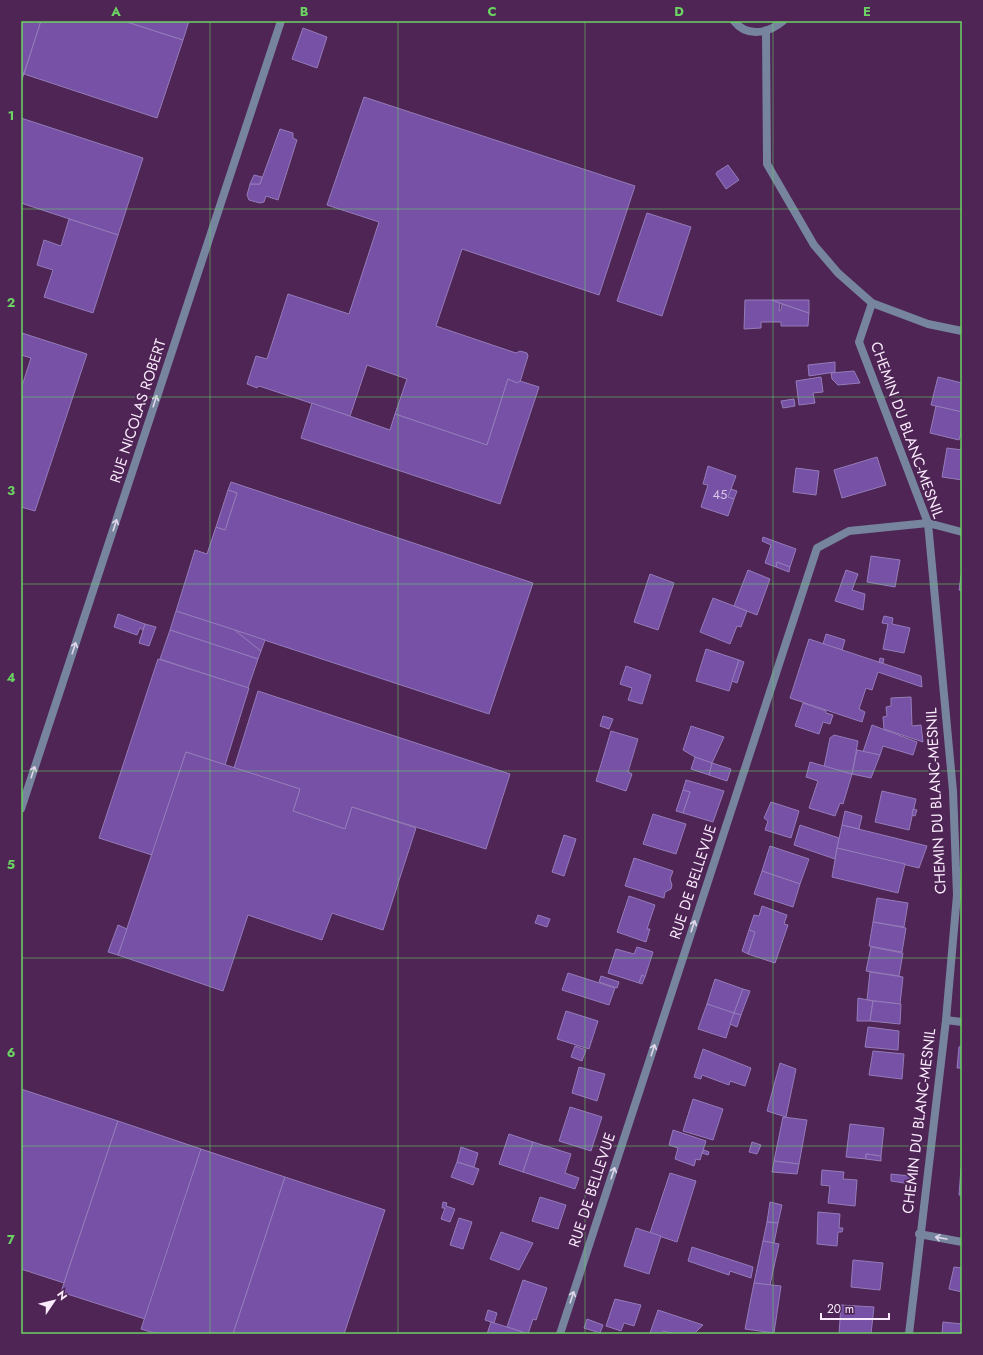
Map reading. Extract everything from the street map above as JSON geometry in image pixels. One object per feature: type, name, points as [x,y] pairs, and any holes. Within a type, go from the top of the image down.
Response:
[{"type":"street","name":"RUE NICOLAS ROBERT","points":[[21,809],[281,21]]},
{"type":"street","points":[[734,21],[746,30],[756,32],[766,32],[775,28],[783,21]]},
{"type":"street","points":[[766,32],[767,164],[814,245],[838,273],[872,303],[928,324],[962,331]]},
{"type":"street","name":"CHEMIN DU BLANC-MESNIL","points":[[872,303],[859,342],[928,523],[953,791],[956,895],[946,1020],[919,1234],[909,1334]]},
{"type":"street","points":[[928,523],[962,532]]},
{"type":"street","name":"RUE DE BELLEVUE","points":[[560,1334],[817,548],[849,531],[928,523]]},
{"type":"street","points":[[953,791],[962,792]]},
{"type":"street","points":[[946,1020],[962,1022]]},
{"type":"street","points":[[919,1234],[962,1242]]},
{"type":"building","points":[[21,21],[41,21],[24,73],[21,71]]},
{"type":"building","points":[[41,21],[124,21],[183,40],[157,118],[24,74]]},
{"type":"building","points":[[124,21],[189,21],[183,40]]},
{"type":"building","points":[[303,28],[327,37],[317,68],[292,59]]},
{"type":"building","points":[[21,71],[24,73],[21,83]]},
{"type":"building","points":[[364,97],[635,186],[599,295],[462,249],[436,326],[516,353],[520,351],[527,353],[528,356],[520,382],[517,383],[508,379],[487,445],[395,414],[407,379],[367,365],[350,416],[259,386],[257,388],[247,384],[256,356],[267,359],[288,294],[349,314],[379,222],[327,205]]},
{"type":"building","points":[[21,118],[143,158],[118,235],[21,203]]},
{"type":"building","points":[[280,129],[293,133],[293,138],[297,140],[278,200],[266,196],[264,202],[260,203],[249,200],[247,195],[250,184],[260,184]]},
{"type":"building","points":[[728,165],[739,180],[726,189],[716,174]]},
{"type":"building","points":[[254,175],[262,177],[260,184],[250,184]]},
{"type":"building","points":[[647,213],[691,227],[662,316],[617,301]]},
{"type":"building","points":[[69,219],[118,235],[93,313],[44,297],[53,270],[37,265],[44,240],[61,246]]},
{"type":"building","points":[[745,300],[772,300],[780,303],[779,311],[781,310],[782,304],[809,313],[808,326],[781,326],[781,322],[761,322],[761,328],[744,329]]},
{"type":"building","points":[[772,300],[809,300],[809,313],[780,303]]},
{"type":"building","points":[[22,333],[87,354],[35,511],[21,507],[21,389],[31,358],[21,355]]},
{"type":"building","points":[[835,362],[835,372],[809,376],[808,365]]},
{"type":"building","points":[[854,371],[860,383],[838,385],[832,379],[831,373]]},
{"type":"building","points":[[821,377],[823,392],[813,393],[815,403],[799,405],[796,381]]},
{"type":"building","points":[[938,377],[962,383],[962,412],[931,405]]},
{"type":"building","points":[[508,379],[517,383],[520,381],[539,387],[500,504],[301,438],[312,403],[390,430],[395,414],[487,445]]},
{"type":"building","points":[[794,399],[795,406],[783,408],[781,401]]},
{"type":"building","points":[[936,406],[962,412],[962,430],[959,440],[930,433]]},
{"type":"building","points":[[947,448],[962,450],[962,480],[942,477]]},
{"type":"building","points":[[877,457],[886,485],[842,498],[834,470]]},
{"type":"building","points":[[708,466],[736,476],[728,497],[734,499],[728,516],[701,507],[708,485],[703,484]]},
{"type":"building","points":[[796,468],[819,471],[816,495],[793,492]]},
{"type":"building","points":[[231,482],[533,583],[489,714],[176,611],[195,550],[207,554],[216,527],[225,530],[237,493],[228,490]]},
{"type":"building","points":[[731,489],[737,491],[734,499],[728,497]]},
{"type":"building","points":[[228,490],[237,493],[225,530],[216,527]]},
{"type":"building","points":[[763,537],[796,549],[790,567],[777,562],[776,567],[765,563],[771,545],[762,541]]},
{"type":"building","points":[[871,556],[900,560],[895,587],[867,582]]},
{"type":"building","points":[[777,562],[790,567],[789,572],[776,567]]},
{"type":"building","points":[[962,569],[962,591],[959,590]]},
{"type":"building","points":[[748,570],[770,579],[757,615],[734,606]]},
{"type":"building","points":[[846,570],[858,574],[852,590],[865,594],[863,610],[835,601]]},
{"type":"building","points":[[650,574],[674,583],[658,630],[634,622]]},
{"type":"building","points":[[713,598],[747,611],[741,627],[737,626],[730,644],[700,632]]},
{"type":"building","points":[[176,611],[235,630],[261,651],[258,659],[170,630]]},
{"type":"building","points":[[118,614],[145,624],[143,630],[140,628],[137,635],[114,627]]},
{"type":"building","points":[[884,616],[893,618],[892,624],[910,628],[904,653],[883,649],[888,624],[882,623]]},
{"type":"building","points":[[145,624],[156,627],[149,646],[139,643]]},
{"type":"building","points":[[170,630],[258,659],[248,688],[160,659]]},
{"type":"building","points":[[235,630],[265,640],[261,651],[242,636]]},
{"type":"building","points":[[826,634],[845,640],[842,650],[823,644]]},
{"type":"building","points":[[809,639],[921,676],[922,687],[878,672],[872,690],[866,688],[859,709],[865,712],[862,722],[790,698]]},
{"type":"building","points":[[706,649],[739,660],[729,691],[696,681]]},
{"type":"building","points":[[880,658],[884,659],[883,663],[879,662]]},
{"type":"building","points":[[158,659],[249,688],[225,765],[186,752],[152,855],[99,838]]},
{"type":"building","points":[[739,660],[744,662],[737,683],[732,681]]},
{"type":"building","points":[[626,666],[651,675],[642,704],[628,700],[632,688],[620,684]]},
{"type":"building","points":[[258,691],[510,774],[486,849],[352,807],[345,829],[293,811],[300,789],[234,768]]},
{"type":"building","points":[[911,697],[912,726],[921,725],[923,742],[884,729],[883,717],[887,716],[886,707],[891,706],[891,698]]},
{"type":"building","points":[[803,703],[833,715],[830,724],[823,722],[819,734],[795,726]]},
{"type":"building","points":[[603,716],[613,719],[609,729],[600,726]]},
{"type":"building","points":[[872,725],[917,742],[913,755],[883,746],[880,755],[863,752]]},
{"type":"building","points":[[691,726],[724,737],[712,763],[695,757],[683,750]]},
{"type":"building","points":[[611,731],[638,739],[628,772],[632,774],[626,791],[596,781]]},
{"type":"building","points":[[834,735],[858,741],[852,774],[824,767],[830,738]]},
{"type":"building","points":[[857,750],[880,755],[871,778],[852,774]]},
{"type":"building","points":[[186,752],[300,789],[293,811],[345,829],[352,807],[416,828],[383,930],[332,913],[322,940],[248,915],[223,991],[118,955]]},
{"type":"building","points":[[695,757],[712,763],[709,775],[691,769]]},
{"type":"building","points":[[810,762],[852,774],[843,804],[840,803],[835,816],[809,808],[818,781],[806,777]]},
{"type":"building","points":[[712,763],[731,769],[727,781],[709,775]]},
{"type":"building","points":[[686,780],[724,791],[713,822],[683,813],[690,792],[683,790]]},
{"type":"building","points":[[683,790],[690,792],[683,813],[676,811]]},
{"type":"building","points":[[882,791],[916,799],[909,830],[875,822]]},
{"type":"building","points":[[771,802],[799,811],[791,838],[765,830],[768,821],[764,818]]},
{"type":"building","points":[[913,809],[917,810],[915,816],[912,815]]},
{"type":"building","points":[[845,811],[862,816],[859,829],[842,825]]},
{"type":"building","points":[[653,814],[686,824],[676,854],[643,844]]},
{"type":"building","points":[[800,825],[839,838],[835,859],[794,845]]},
{"type":"building","points":[[842,825],[927,846],[919,868],[837,848]]},
{"type":"building","points":[[564,835],[576,839],[564,876],[552,872]]},
{"type":"building","points":[[770,846],[809,859],[800,884],[762,871]]},
{"type":"building","points":[[837,848],[905,864],[898,893],[832,877]]},
{"type":"building","points":[[634,858],[673,871],[670,879],[672,885],[671,889],[665,892],[664,898],[625,886]]},
{"type":"building","points":[[762,871],[800,884],[793,907],[754,894]]},
{"type":"building","points":[[629,896],[655,905],[647,929],[650,929],[646,942],[617,932]]},
{"type":"building","points":[[877,898],[908,903],[904,927],[873,922]]},
{"type":"building","points":[[762,906],[787,915],[784,924],[788,925],[775,963],[748,954],[755,932],[749,930],[754,915],[759,916]]},
{"type":"building","points":[[538,915],[550,919],[547,927],[535,923]]},
{"type":"building","points":[[873,922],[906,928],[902,952],[869,946]]},
{"type":"building","points":[[118,925],[127,929],[118,955],[108,952]]},
{"type":"building","points":[[749,930],[755,932],[748,954],[742,951]]},
{"type":"building","points":[[637,947],[653,952],[645,977],[642,975],[639,983],[608,973],[616,949],[634,954]]},
{"type":"building","points":[[871,947],[903,953],[899,976],[866,971]]},
{"type":"building","points":[[870,972],[903,977],[900,1004],[867,1000]]},
{"type":"building","points":[[568,973],[615,988],[609,1005],[562,990]]},
{"type":"building","points":[[642,975],[645,977],[642,984],[639,983]]},
{"type":"building","points":[[601,976],[619,982],[617,988],[599,982]]},
{"type":"building","points":[[715,979],[743,989],[734,1013],[707,1004]]},
{"type":"building","points":[[743,989],[750,991],[741,1015],[734,1013]]},
{"type":"building","points":[[858,998],[873,1001],[870,1021],[857,1021]]},
{"type":"building","points":[[873,1001],[901,1004],[900,1024],[870,1021]]},
{"type":"building","points":[[707,1004],[734,1013],[726,1038],[698,1029]]},
{"type":"building","points":[[566,1011],[598,1021],[589,1049],[557,1039]]},
{"type":"building","points":[[734,1013],[741,1015],[737,1027],[730,1024]]},
{"type":"building","points":[[868,1027],[899,1031],[898,1050],[865,1047]]},
{"type":"building","points":[[962,1045],[962,1068],[957,1068],[959,1047]]},
{"type":"building","points":[[575,1046],[586,1050],[582,1061],[571,1057]]},
{"type":"building","points":[[703,1049],[751,1068],[745,1086],[730,1081],[729,1085],[702,1075],[701,1079],[694,1077]]},
{"type":"building","points":[[873,1051],[904,1054],[902,1079],[869,1075]]},
{"type":"building","points":[[780,1063],[796,1069],[786,1117],[767,1111]]},
{"type":"building","points":[[579,1067],[605,1074],[597,1101],[572,1093]]},
{"type":"building","points":[[21,1089],[118,1121],[64,1283],[21,1269]]},
{"type":"building","points":[[693,1099],[723,1109],[713,1140],[683,1131]]},
{"type":"building","points":[[570,1107],[602,1117],[591,1151],[559,1141]]},
{"type":"building","points":[[783,1117],[807,1120],[799,1164],[774,1161]]},
{"type":"building","points":[[118,1121],[201,1149],[145,1319],[61,1292]]},
{"type":"building","points":[[850,1124],[884,1128],[881,1156],[866,1154],[866,1159],[846,1157]]},
{"type":"building","points":[[673,1130],[706,1141],[700,1160],[696,1159],[694,1166],[675,1159],[678,1148],[669,1145]]},
{"type":"building","points":[[509,1134],[533,1142],[523,1172],[499,1164]]},
{"type":"building","points":[[533,1142],[571,1154],[565,1173],[579,1178],[575,1189],[523,1172]]},
{"type":"building","points":[[752,1142],[761,1145],[757,1154],[749,1152]]},
{"type":"building","points":[[461,1147],[478,1153],[474,1167],[457,1162]]},
{"type":"building","points":[[201,1149],[285,1177],[233,1334],[157,1334],[141,1329]]},
{"type":"building","points":[[704,1150],[709,1152],[708,1155],[702,1153]]},
{"type":"building","points":[[866,1154],[881,1156],[881,1161],[866,1159]]},
{"type":"building","points":[[774,1161],[799,1164],[797,1174],[772,1172]]},
{"type":"building","points":[[457,1162],[479,1169],[473,1185],[451,1177]]},
{"type":"building","points":[[962,1168],[962,1196],[959,1195]]},
{"type":"building","points":[[822,1170],[844,1172],[843,1179],[857,1180],[855,1206],[828,1203],[830,1186],[821,1185]]},
{"type":"building","points":[[670,1173],[696,1181],[677,1242],[650,1233]]},
{"type":"building","points":[[891,1174],[910,1176],[909,1186],[904,1183],[891,1181]]},
{"type":"building","points":[[285,1177],[385,1210],[344,1334],[233,1334]]},
{"type":"building","points":[[540,1197],[566,1205],[558,1229],[532,1221]]},
{"type":"building","points":[[443,1202],[447,1203],[446,1206],[455,1209],[450,1222],[441,1219],[445,1208],[442,1208]]},
{"type":"building","points":[[770,1202],[782,1205],[778,1223],[767,1222]]},
{"type":"building","points":[[818,1212],[840,1214],[839,1228],[843,1228],[842,1232],[838,1232],[837,1246],[817,1244]]},
{"type":"building","points":[[459,1218],[472,1222],[463,1249],[450,1245]]},
{"type":"building","points":[[767,1222],[778,1223],[774,1243],[763,1241]]},
{"type":"building","points":[[636,1228],[661,1236],[649,1274],[624,1266]]},
{"type":"building","points":[[501,1232],[533,1243],[519,1270],[490,1259]]},
{"type":"building","points":[[763,1241],[779,1244],[770,1285],[754,1283]]},
{"type":"building","points":[[692,1247],[753,1267],[751,1278],[730,1271],[729,1275],[688,1261]]},
{"type":"building","points":[[853,1260],[883,1263],[880,1290],[851,1287]]},
{"type":"building","points":[[954,1267],[962,1268],[962,1292],[949,1289]]},
{"type":"building","points":[[523,1280],[547,1288],[536,1320],[533,1319],[528,1334],[507,1327]]},
{"type":"building","points":[[754,1283],[781,1286],[774,1333],[745,1329]]},
{"type":"building","points":[[615,1299],[641,1305],[634,1326],[624,1323],[621,1331],[606,1326]]},
{"type":"building","points":[[841,1305],[874,1307],[871,1334],[839,1334]]},
{"type":"building","points":[[488,1310],[497,1313],[494,1323],[485,1320]]},
{"type":"building","points":[[658,1310],[703,1325],[694,1334],[674,1334],[663,1331],[662,1334],[650,1333]]},
{"type":"building","points":[[587,1319],[603,1325],[600,1333],[584,1328]]},
{"type":"building","points":[[491,1322],[523,1332],[523,1334],[487,1334]]},
{"type":"building","points":[[943,1322],[962,1324],[962,1334],[942,1334]]}]
